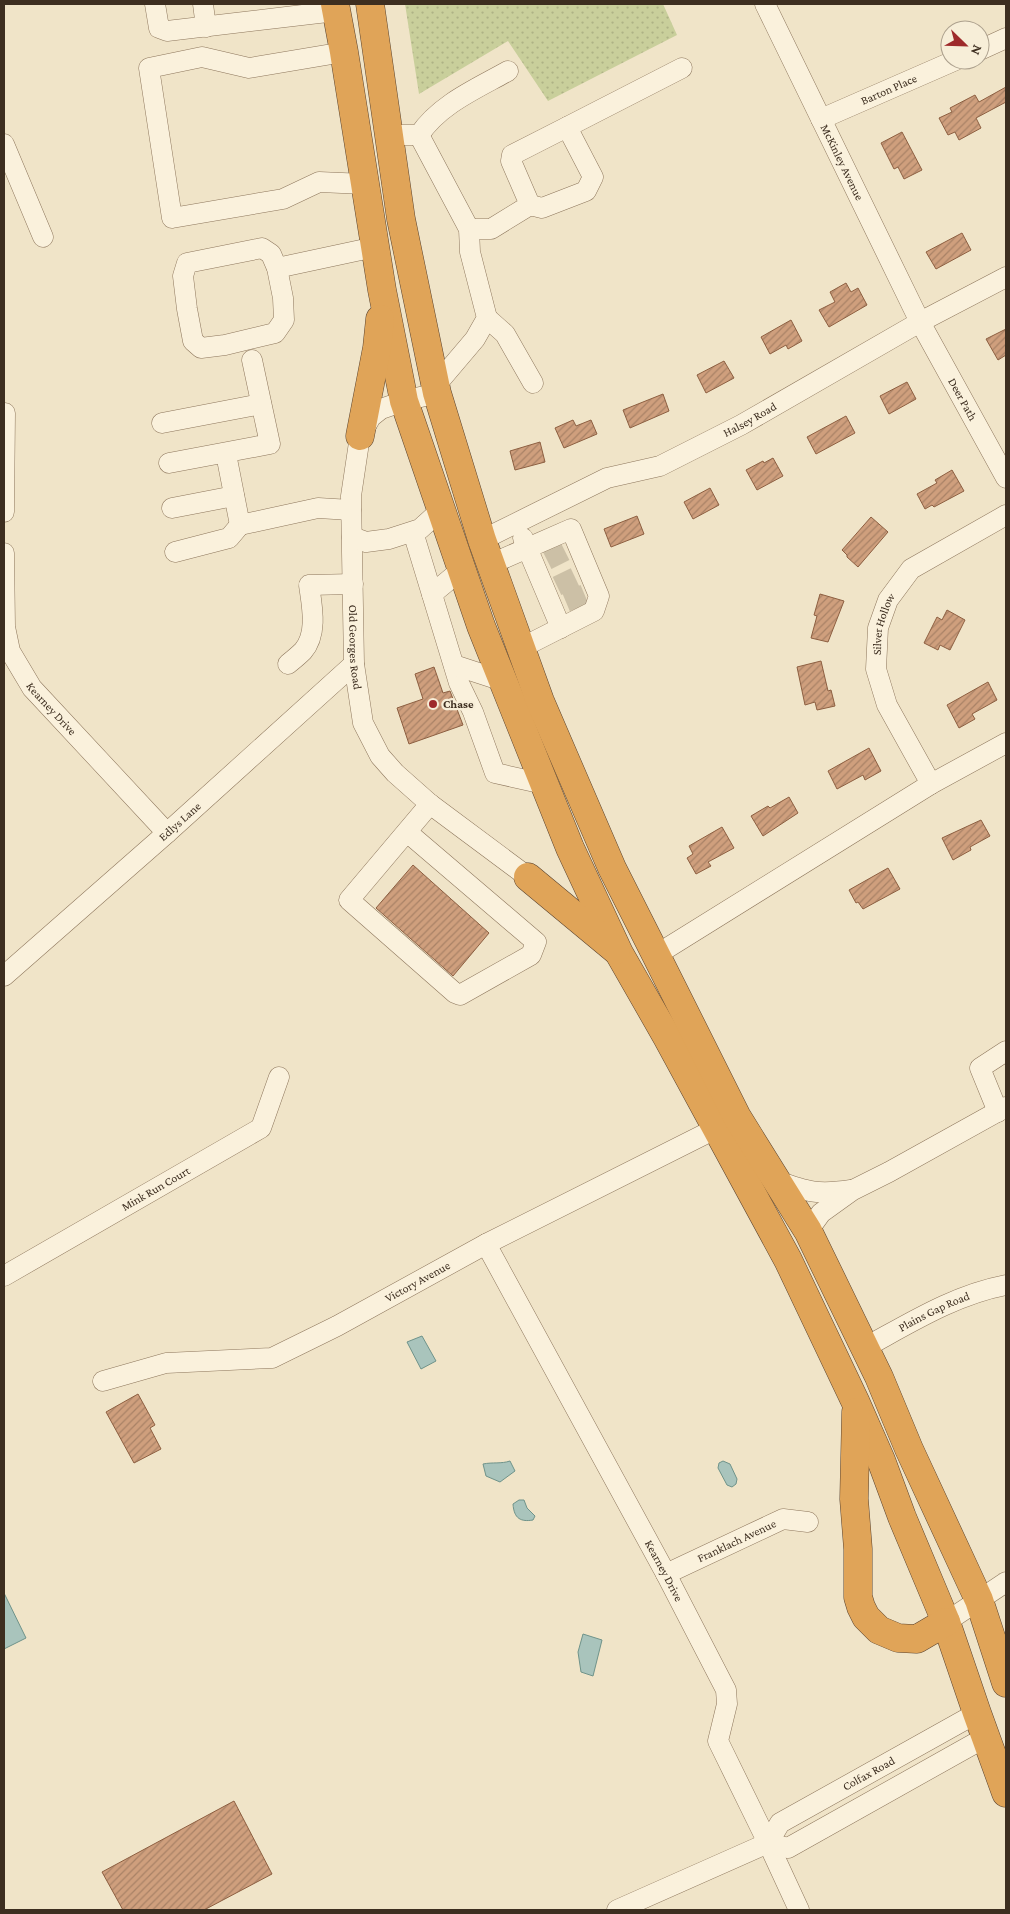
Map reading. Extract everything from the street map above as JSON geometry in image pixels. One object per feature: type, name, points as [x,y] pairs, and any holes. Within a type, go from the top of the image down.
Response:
[{"type":"highway","points":[[370,4],[401,219],[436,389],[487,552],[521,648],[540,701],[612,868],[656,955],[788,1260],[881,1460],[902,1518],[946,1622],[1006,1793]]},
{"type":"highway","points":[[335,7],[344,52],[382,290],[404,401],[481,626],[544,784],[570,848],[619,952],[727,1122],[777,1181],[808,1231],[864,1348],[978,1600],[1006,1683]]},
{"type":"highway","points":[[360,436],[377,348],[382,290]]},
{"type":"highway","points":[[528,877],[545,878],[558,874],[566,863],[570,848]]},
{"type":"highway","points":[[528,877],[619,952]]},
{"type":"highway","points":[[856,1404],[854,1499],[858,1549],[858,1596],[861,1607],[866,1617],[879,1630],[898,1638],[917,1638],[946,1622]]},
{"type":"street","points":[[155,4],[159,28],[167,31],[206,27],[335,7]]},
{"type":"street","points":[[203,4],[206,27]]},
{"type":"street","name":"McKinley Avenue","points":[[765,4],[920,322]]},
{"type":"street","points":[[990,45],[1006,38]]},
{"type":"street","points":[[344,52],[249,68],[202,57],[149,68],[172,218],[283,199],[319,182],[365,184]]},
{"type":"street","name":"Barton Place","points":[[821,119],[940,67]]},
{"type":"street","points":[[530,205],[511,162],[512,155],[682,68]]},
{"type":"street","points":[[419,135],[426,124],[439,111],[508,71]]},
{"type":"street","points":[[469,229],[491,229],[530,205],[542,208],[586,191],[593,177],[567,127]]},
{"type":"street","points":[[390,135],[419,135]]},
{"type":"street","points":[[419,135],[469,229],[470,252],[487,318],[505,334],[532,383]]},
{"type":"street","points":[[4,144],[43,237]]},
{"type":"street","points":[[277,268],[375,247]]},
{"type":"street","points":[[262,248],[271,254],[277,268],[283,298],[284,320],[276,333],[234,343],[201,348],[193,341],[183,276],[187,263],[262,248]]},
{"type":"street","name":"Halsey Road","points":[[487,552],[516,523],[607,478],[660,466],[741,425],[920,322],[1006,277]]},
{"type":"street","points":[[436,389],[475,340],[487,318]]},
{"type":"street","name":"Deer Path","points":[[920,322],[1006,478]]},
{"type":"street","points":[[169,463],[226,454],[270,444],[252,360]]},
{"type":"street","name":"Old Georges Road","points":[[436,389],[376,412],[360,436],[351,496],[351,510],[354,664],[363,722],[380,756],[395,773],[430,804],[528,877]]},
{"type":"street","points":[[162,423],[260,404]]},
{"type":"street","points":[[4,512],[5,412]]},
{"type":"street","points":[[226,454],[240,526]]},
{"type":"street","points":[[172,508],[234,496]]},
{"type":"street","points":[[175,552],[229,538],[240,526],[318,508],[351,510]]},
{"type":"street","points":[[352,537],[366,542],[389,540],[420,529],[441,510]]},
{"type":"street","name":"Silver Hollow","points":[[931,784],[887,705],[876,669],[878,628],[888,600],[911,569],[1006,516]]},
{"type":"street","points":[[516,523],[536,557],[555,596],[561,628]]},
{"type":"street","points":[[487,552],[536,557],[571,529],[570,546],[586,582],[599,596],[594,612],[521,648]]},
{"type":"street","points":[[413,532],[454,665],[495,773],[544,784]]},
{"type":"street","name":"Kearney Drive","points":[[4,553],[5,627],[10,651],[32,688],[168,833]]},
{"type":"street","points":[[432,594],[462,570]]},
{"type":"street","points":[[288,664],[304,650],[310,638],[313,613],[309,585],[353,584]]},
{"type":"street","name":"Edlys Lane","points":[[7,966],[168,833],[354,664]]},
{"type":"street","points":[[454,665],[503,681]]},
{"type":"street","points":[[656,955],[931,784],[1006,743]]},
{"type":"street","points":[[407,832],[536,942],[531,955],[460,995],[455,993],[349,900],[430,804]]},
{"type":"street","points":[[808,1231],[821,1213],[853,1190],[1002,1110],[980,1068],[1006,1051]]},
{"type":"street","name":"Mink Run Court","points":[[4,1276],[261,1128],[279,1077]]},
{"type":"street","name":"Victory Avenue","points":[[103,1381],[166,1364],[272,1358],[337,1326],[486,1244],[727,1122]]},
{"type":"street","points":[[777,1181],[806,1191],[828,1194],[853,1190]]},
{"type":"street","name":"Kearney Drive","points":[[486,1244],[666,1574],[726,1690],[726,1704],[718,1741],[799,1910]]},
{"type":"street","name":"Plains Gap Road","points":[[864,1348],[945,1304],[981,1290],[1006,1285]]},
{"type":"street","name":"Franklach Avenue","points":[[666,1574],[783,1519],[808,1522]]},
{"type":"street","points":[[946,1622],[1006,1582]]},
{"type":"street","name":"Colfax Road","points":[[768,1843],[780,1823],[981,1725]]},
{"type":"street","points":[[617,1910],[768,1843]]},
{"type":"green space","points":[[405,4],[663,4],[677,35],[548,101],[508,41],[419,94]]},
{"type":"water","points":[[422,1336],[436,1361],[421,1369],[407,1342]]},
{"type":"water","points":[[510,1461],[515,1471],[500,1482],[486,1476],[483,1464]]},
{"type":"water","points":[[723,1461],[730,1464],[737,1479],[736,1484],[732,1487],[727,1485],[718,1468],[719,1463]]},
{"type":"water","points":[[519,1500],[524,1500],[527,1508],[535,1516],[533,1520],[522,1520],[517,1516],[513,1504]]},
{"type":"water","points":[[4,1593],[26,1638],[4,1649]]},
{"type":"water","points":[[583,1634],[602,1640],[593,1676],[581,1672],[578,1652]]},
{"type":"building","points":[[1006,87],[1006,102],[976,118],[981,128],[959,140],[955,132],[948,135],[939,118],[952,112],[950,108],[975,95],[979,102]]},
{"type":"building","points":[[902,132],[922,170],[904,179],[898,167],[894,169],[881,143]]},
{"type":"building","points":[[962,233],[971,250],[936,269],[926,252]]},
{"type":"building","points":[[846,283],[851,292],[858,288],[867,305],[829,327],[819,310],[835,302],[830,292]]},
{"type":"building","points":[[791,320],[802,341],[788,349],[786,345],[770,354],[761,337]]},
{"type":"building","points":[[1006,329],[1006,355],[998,360],[986,339]]},
{"type":"building","points":[[724,361],[734,378],[706,393],[697,375]]},
{"type":"building","points":[[907,382],[916,399],[889,414],[880,396]]},
{"type":"building","points":[[663,394],[669,411],[630,428],[623,410]]},
{"type":"building","points":[[846,416],[855,433],[816,454],[807,437]]},
{"type":"building","points":[[573,420],[576,426],[591,420],[597,434],[564,448],[555,428]]},
{"type":"building","points":[[540,442],[545,462],[515,470],[510,451]]},
{"type":"building","points":[[773,458],[783,476],[757,490],[746,470]]},
{"type":"building","points":[[952,470],[964,491],[934,507],[932,505],[925,509],[917,494],[937,483],[935,480]]},
{"type":"building","points":[[710,488],[719,505],[693,519],[684,502]]},
{"type":"building","points":[[637,516],[644,534],[611,547],[604,529]]},
{"type":"building","points":[[871,517],[888,532],[858,567],[842,550]]},
{"type":"building","points":[[820,594],[844,601],[828,642],[811,638],[817,616],[814,615]]},
{"type":"building","points":[[947,610],[965,620],[950,650],[940,645],[938,650],[924,643],[937,617],[942,620]]},
{"type":"building","points":[[821,661],[828,691],[831,690],[835,706],[817,710],[815,702],[805,705],[797,667]]},
{"type":"building","name":"Chase","points":[[434,667],[443,693],[450,691],[463,725],[409,744],[397,708],[423,699],[415,674]]},
{"type":"building","points":[[988,682],[997,700],[972,714],[975,719],[959,728],[947,705]]},
{"type":"building","points":[[869,748],[881,771],[865,780],[863,775],[837,789],[828,771]]},
{"type":"building","points":[[789,797],[798,813],[763,836],[751,816]]},
{"type":"building","points":[[981,820],[990,836],[970,847],[971,850],[953,860],[942,838]]},
{"type":"building","points":[[722,827],[734,848],[708,862],[711,866],[696,874],[687,858],[693,854],[689,846]]},
{"type":"building","points":[[413,865],[489,933],[453,976],[376,908]]},
{"type":"building","points":[[888,868],[900,889],[863,909],[858,902],[856,903],[849,890]]},
{"type":"building","points":[[138,1394],[155,1425],[150,1428],[161,1449],[134,1463],[106,1412]]},
{"type":"building","points":[[234,1801],[272,1874],[204,1910],[123,1910],[102,1872]]},
{"type":"tunnel","points":[[547,560],[565,551]]},
{"type":"tunnel","points":[[557,586],[578,576]]},
{"type":"tunnel","points":[[566,602],[585,594]]},
{"type":"place","name":"Chase","points":[[433,704]]}]
